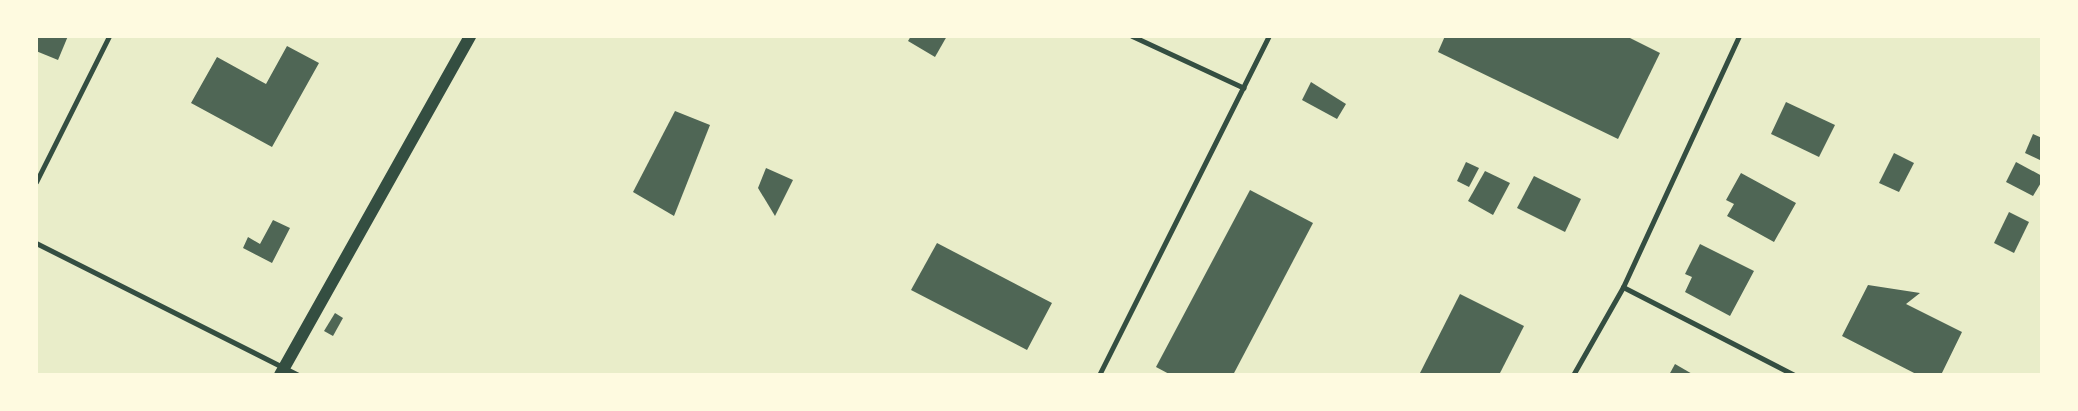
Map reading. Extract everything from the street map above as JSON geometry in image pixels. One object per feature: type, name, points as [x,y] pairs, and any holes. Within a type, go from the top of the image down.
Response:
[{"type":"main road","points":[[282,371],[470,36]]},
{"type":"street","points":[[36,182],[109,36]]},
{"type":"street","points":[[1132,36],[1244,88]]},
{"type":"street","points":[[1099,375],[1269,36]]},
{"type":"street","points":[[1573,375],[1623,287],[1739,36]]},
{"type":"street","points":[[36,243],[282,371],[298,375]]},
{"type":"street","points":[[1623,287],[1794,375]]},
{"type":"building","points":[[36,36],[68,36],[58,60],[36,51]]},
{"type":"building","points":[[911,36],[947,36],[935,57],[908,41]]},
{"type":"building","points":[[1445,36],[1626,36],[1660,53],[1618,139],[1438,52]]},
{"type":"building","points":[[287,46],[319,63],[272,147],[191,103],[217,57],[266,84]]},
{"type":"building","points":[[1311,82],[1346,104],[1337,119],[1302,100]]},
{"type":"building","points":[[1786,102],[1835,125],[1819,157],[1771,134]]},
{"type":"building","points":[[675,111],[710,125],[674,216],[633,192]]},
{"type":"building","points":[[2033,134],[2042,138],[2042,161],[2025,153]]},
{"type":"building","points":[[1894,153],[1914,163],[1899,192],[1879,183]]},
{"type":"building","points":[[1466,162],[1479,168],[1469,187],[1457,181]]},
{"type":"building","points":[[2016,162],[2042,176],[2042,181],[2033,196],[2006,182]]},
{"type":"building","points":[[766,168],[793,180],[775,216],[758,188]]},
{"type":"building","points":[[1485,171],[1510,183],[1493,215],[1468,201]]},
{"type":"building","points":[[1741,173],[1796,203],[1774,242],[1727,216],[1734,204],[1726,200]]},
{"type":"building","points":[[1534,176],[1581,199],[1565,232],[1517,208]]},
{"type":"building","points":[[1250,190],[1313,223],[1233,375],[1171,375],[1156,367]]},
{"type":"building","points":[[2009,212],[2029,222],[2014,253],[1994,243]]},
{"type":"building","points":[[273,220],[290,228],[272,263],[243,248],[248,237],[260,244]]},
{"type":"building","points":[[937,243],[1052,303],[1027,350],[911,290]]},
{"type":"building","points":[[1700,244],[1754,271],[1730,316],[1685,292],[1692,277],[1685,274]]},
{"type":"building","points":[[1868,285],[1920,293],[1906,304],[1962,332],[1941,375],[1918,375],[1842,336]]},
{"type":"building","points":[[1460,294],[1524,326],[1499,375],[1419,375]]},
{"type":"building","points":[[335,313],[343,318],[333,336],[324,331]]},
{"type":"building","points":[[1675,364],[1694,375],[1669,375]]}]
